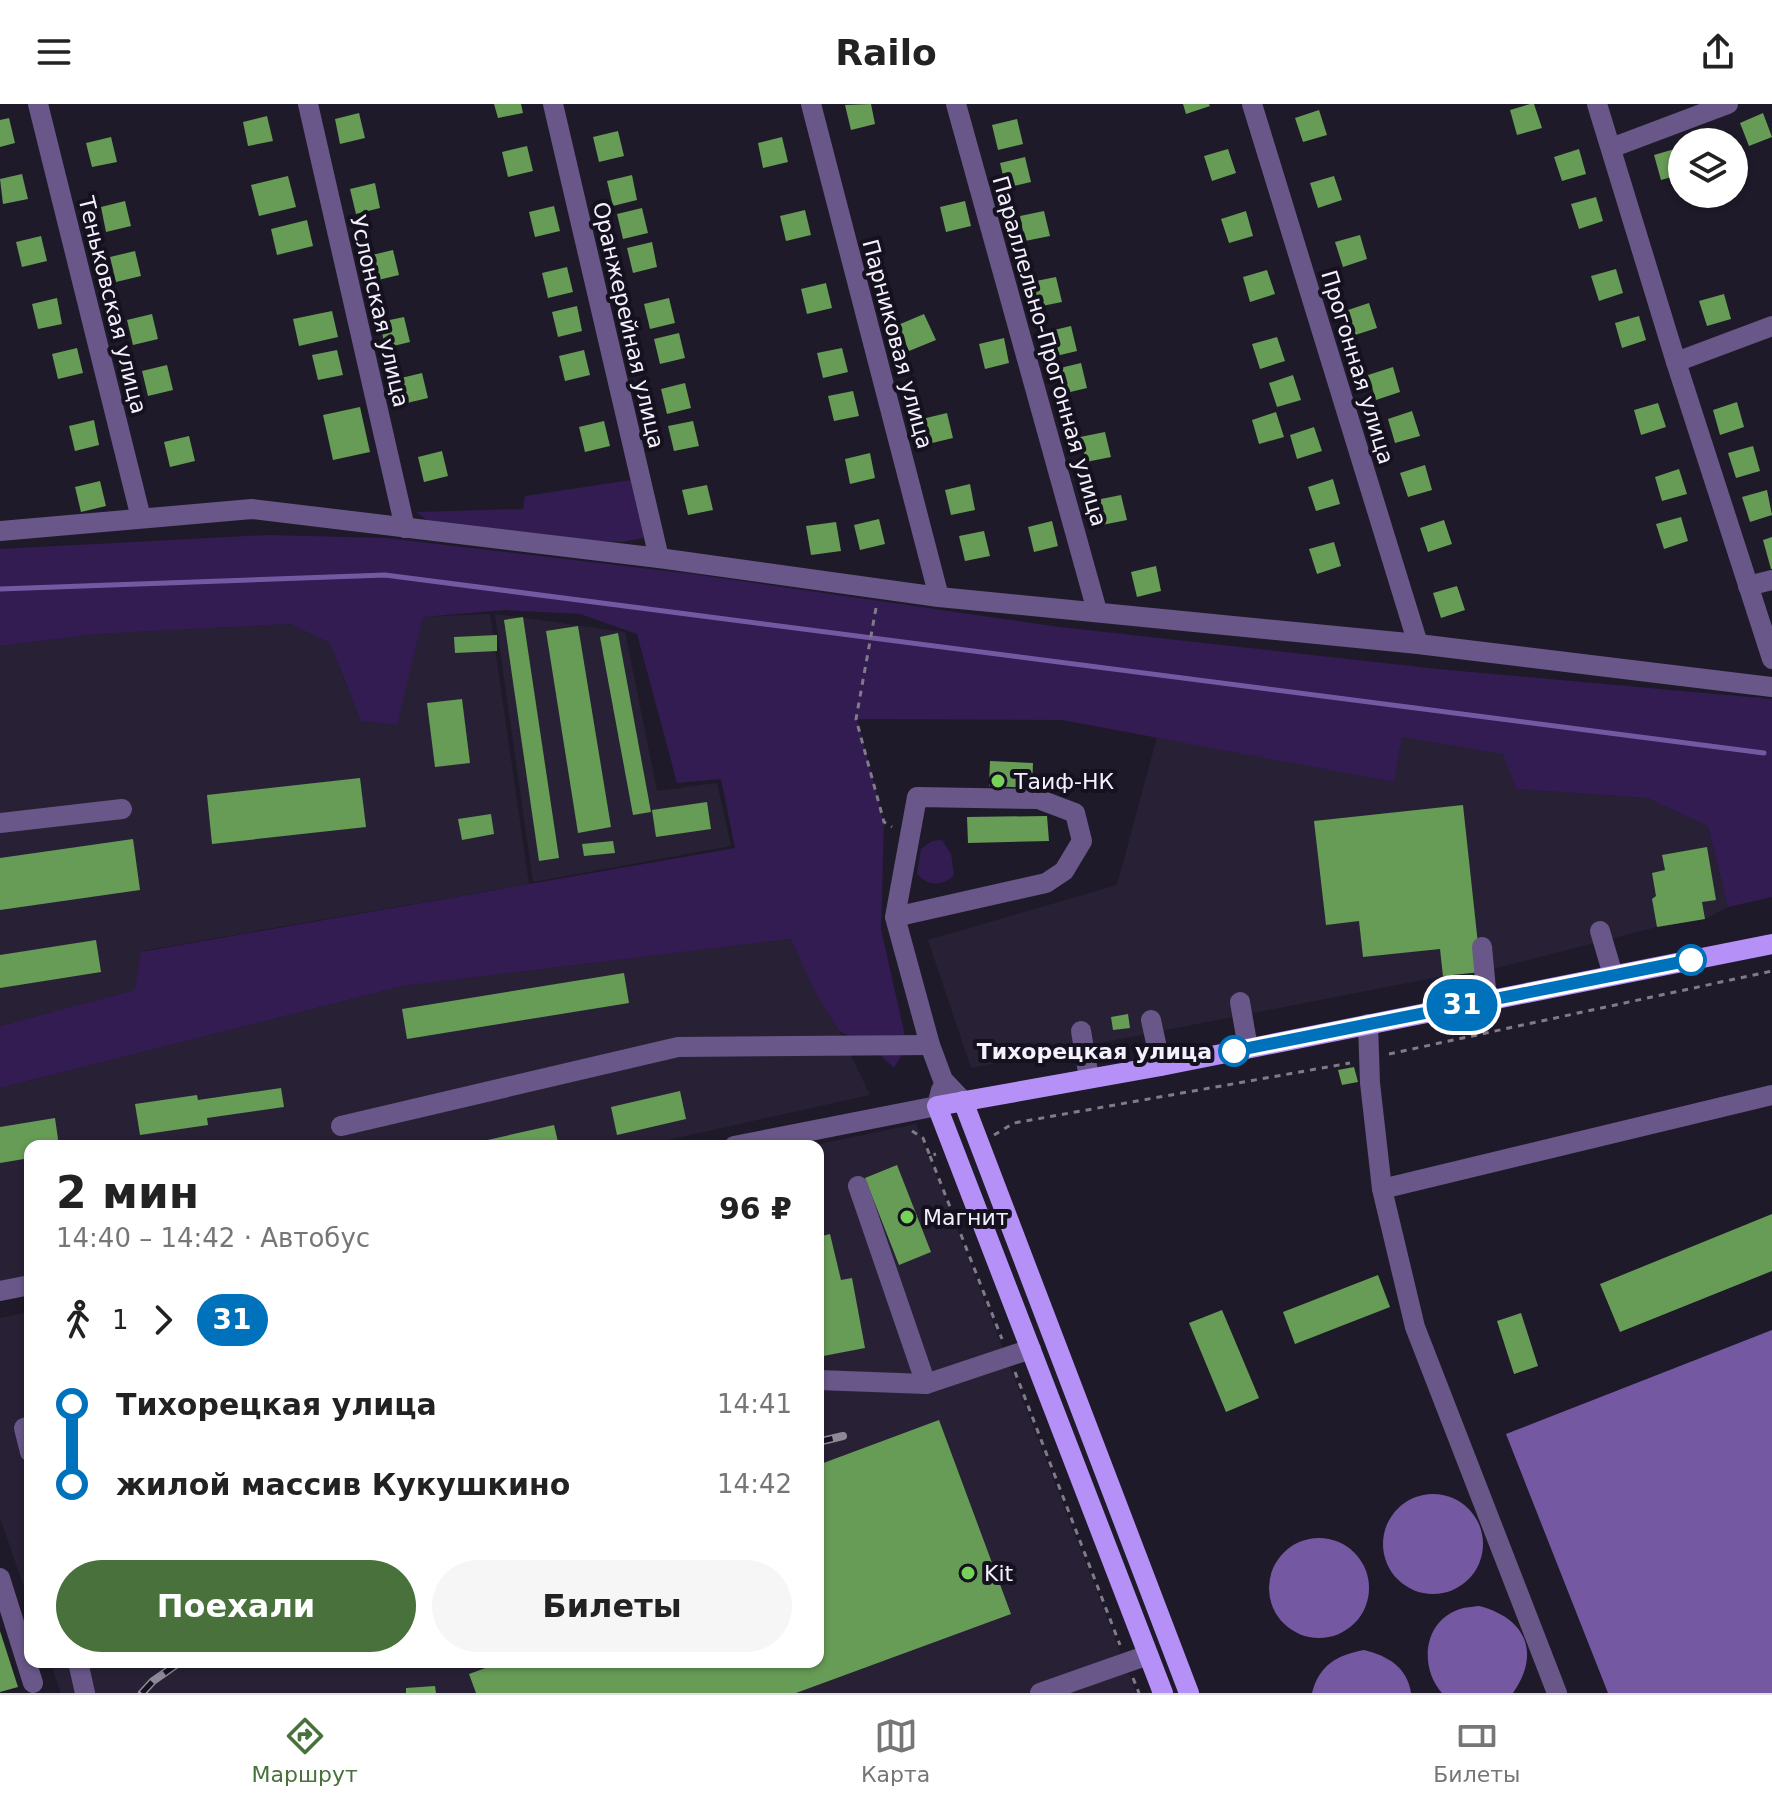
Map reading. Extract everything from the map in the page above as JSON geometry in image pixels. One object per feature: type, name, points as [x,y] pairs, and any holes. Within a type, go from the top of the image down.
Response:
[{"type":"main road","points":[[1163,1693],[937,1106],[1161,1066],[1772,944]]},
{"type":"main road","points":[[963,1101],[1189,1693]]},
{"type":"street","name":"Теньковская улица","points":[[38,104],[141,518]]},
{"type":"street","name":"Услонская улица","points":[[308,104],[405,528]]},
{"type":"street","name":"Оранжерейная улица","points":[[553,104],[659,558]]},
{"type":"street","name":"Парниковая улица","points":[[811,104],[939,597]]},
{"type":"street","name":"Параллельно-Прогонная улица","points":[[956,104],[1097,611]]},
{"type":"street","name":"Прогонная улица","points":[[1252,104],[1418,644]]},
{"type":"street","points":[[1597,104],[1772,659]]},
{"type":"street","points":[[1611,148],[1728,104]]},
{"type":"street","points":[[1676,362],[1772,326]]},
{"type":"street","points":[[0,531],[252,509],[659,558],[939,597],[1418,644],[1772,687]]},
{"type":"street","points":[[1748,586],[1772,580]]},
{"type":"street","points":[[895,917],[1046,883],[1064,871],[1082,841],[1075,813],[1038,799],[917,797],[895,917],[930,1045],[943,1080],[963,1101]]},
{"type":"street","points":[[0,823],[122,809]]},
{"type":"street","points":[[1600,931],[1613,975]]},
{"type":"street","points":[[1482,947],[1487,1000]]},
{"type":"street","points":[[1240,1002],[1248,1048]]},
{"type":"street","points":[[1151,1020],[1161,1066]]},
{"type":"street","points":[[1368,1024],[1370,1083],[1382,1189],[1415,1327],[1557,1693]]},
{"type":"street","points":[[1081,1031],[1089,1078]]},
{"type":"street","points":[[341,1126],[678,1047],[930,1045]]},
{"type":"street","points":[[764,1140],[937,1106],[943,1080]]},
{"type":"street","points":[[1382,1189],[1772,1095]]},
{"type":"street","points":[[858,1186],[926,1384]]},
{"type":"street","points":[[0,1291],[24,1286]]},
{"type":"street","points":[[824,1380],[926,1384],[1031,1349]]},
{"type":"street","points":[[0,1578],[24,1654]]},
{"type":"street","points":[[1040,1693],[1148,1655]]},
{"type":"street","points":[[28,1668],[33,1683]]},
{"type":"street","points":[[79,1668],[85,1693]]},
{"type":"path","points":[[872,628],[856,719],[884,822],[909,838]]},
{"type":"path","points":[[910,1130],[923,1138],[1139,1693]]},
{"type":"path","points":[[930,1156],[942,1152]]},
{"type":"shaded area","points":[[631,480],[644,538],[621,542],[521,538],[436,526],[416,512],[523,509],[525,496]]},
{"type":"shaded area","points":[[267,535],[386,538],[692,574],[1060,627],[1438,669],[1772,699],[1772,897],[1728,907],[1708,826],[1647,798],[1516,789],[1503,754],[1402,737],[1394,782],[1062,720],[857,719],[884,822],[881,929],[907,1045],[894,1068],[871,1046],[839,1031],[814,990],[791,939],[403,986],[0,1088],[0,1026],[135,990],[141,952],[735,848],[721,779],[677,783],[637,634],[580,614],[505,610],[423,617],[397,725],[361,721],[330,643],[290,624],[97,634],[0,646],[0,549]]},
{"type":"shaded area","points":[[490,614],[529,884],[142,951],[136,990],[0,1026],[0,646],[97,634],[290,624],[330,643],[361,721],[396,725],[423,617]]},
{"type":"shaded area","points":[[495,614],[625,632],[657,791],[717,783],[731,846],[533,882]]},
{"type":"shaded area","points":[[1157,737],[1394,782],[1402,737],[1504,754],[1516,789],[1647,798],[1708,826],[1728,907],[1705,919],[1657,927],[1481,972],[1443,976],[971,1068],[928,940],[1117,885]]},
{"type":"shaded area","points":[[942,840],[951,854],[954,875],[945,882],[929,883],[917,873],[921,849],[932,841]]},
{"type":"shaded area","points":[[791,939],[870,1095],[668,1140],[24,1140],[24,1279],[0,1284],[0,1088],[403,986]]},
{"type":"shaded area","points":[[916,1124],[1136,1693],[61,1693],[52,1668],[824,1668],[824,1143]]},
{"type":"shaded area","points":[[24,1313],[24,1587],[0,1518],[0,1318]]},
{"type":"shaded area","points":[[1772,1330],[1772,1693],[1608,1693],[1506,1434]]},
{"type":"shaded area","points":[[1433,1494],[1452,1498],[1469,1508],[1479,1525],[1483,1544],[1479,1563],[1469,1580],[1452,1590],[1433,1594],[1414,1590],[1397,1580],[1387,1563],[1383,1544],[1387,1525],[1397,1508],[1414,1498]]},
{"type":"shaded area","points":[[1319,1538],[1338,1542],[1355,1552],[1365,1569],[1369,1588],[1365,1607],[1355,1624],[1338,1634],[1319,1638],[1300,1634],[1283,1624],[1273,1607],[1269,1588],[1273,1569],[1283,1552],[1300,1542]]},
{"type":"shaded area","points":[[1479,1606],[1508,1619],[1518,1628],[1527,1651],[1522,1678],[1513,1693],[1442,1693],[1430,1671],[1428,1646],[1432,1634],[1448,1615],[1462,1608]]},
{"type":"shaded area","points":[[1364,1650],[1395,1664],[1405,1676],[1411,1693],[1312,1693],[1319,1675],[1330,1663]]},
{"type":"building","points":[[494,104],[521,104],[523,113],[498,118]]},
{"type":"building","points":[[871,104],[875,124],[851,130],[845,105]]},
{"type":"building","points":[[1183,104],[1209,104],[1210,106],[1186,114]]},
{"type":"building","points":[[1534,104],[1542,128],[1517,135],[1510,110]]},
{"type":"building","points":[[1319,110],[1327,135],[1303,142],[1295,118]]},
{"type":"building","points":[[359,113],[365,138],[340,144],[335,119]]},
{"type":"building","points":[[1763,113],[1772,137],[1749,146],[1748,128],[1742,128],[1740,123]]},
{"type":"building","points":[[267,116],[273,141],[248,146],[243,122]]},
{"type":"building","points":[[9,118],[15,143],[0,147],[0,120]]},
{"type":"building","points":[[1017,119],[1023,144],[998,150],[992,125]]},
{"type":"building","points":[[618,131],[624,156],[599,162],[593,137]]},
{"type":"building","points":[[111,137],[117,162],[92,167],[86,143]]},
{"type":"building","points":[[782,137],[788,162],[763,168],[758,143]]},
{"type":"building","points":[[527,146],[533,171],[508,177],[502,152]]},
{"type":"building","points":[[1228,149],[1236,173],[1212,181],[1204,156]]},
{"type":"building","points":[[1579,149],[1586,174],[1562,181],[1554,157]]},
{"type":"building","points":[[1668,151],[1668,178],[1661,180],[1654,155]]},
{"type":"building","points":[[1025,157],[1031,182],[1006,188],[1000,163]]},
{"type":"building","points":[[22,174],[28,199],[3,204],[0,179]]},
{"type":"building","points":[[632,175],[637,200],[613,206],[607,181]]},
{"type":"building","points":[[288,176],[296,207],[259,216],[251,185]]},
{"type":"building","points":[[1334,176],[1342,200],[1318,208],[1310,183]]},
{"type":"building","points":[[375,183],[380,208],[356,214],[350,189]]},
{"type":"building","points":[[1596,197],[1603,221],[1579,229],[1571,204]]},
{"type":"building","points":[[125,201],[131,226],[106,232],[101,207]]},
{"type":"building","points":[[965,201],[971,226],[946,232],[940,207]]},
{"type":"building","points":[[554,206],[560,231],[535,237],[529,212]]},
{"type":"building","points":[[642,208],[648,233],[623,239],[617,214]]},
{"type":"building","points":[[805,210],[811,235],[786,241],[780,216]]},
{"type":"building","points":[[1044,211],[1050,236],[1025,241],[1020,216]]},
{"type":"building","points":[[1246,211],[1253,236],[1229,243],[1221,219]]},
{"type":"building","points":[[307,220],[313,246],[277,255],[271,229]]},
{"type":"building","points":[[1360,235],[1367,259],[1343,267],[1335,242]]},
{"type":"building","points":[[41,236],[47,261],[22,267],[16,242]]},
{"type":"building","points":[[652,242],[657,267],[633,273],[627,248]]},
{"type":"building","points":[[393,250],[399,275],[374,281],[368,256]]},
{"type":"building","points":[[135,251],[141,276],[116,282],[110,257]]},
{"type":"building","points":[[567,267],[573,292],[548,298],[542,273]]},
{"type":"building","points":[[1616,269],[1623,293],[1599,301],[1591,276]]},
{"type":"building","points":[[1267,270],[1275,294],[1250,302],[1243,277]]},
{"type":"building","points":[[1056,277],[1062,302],[1037,307],[1031,282]]},
{"type":"building","points":[[826,283],[832,308],[807,314],[801,289]]},
{"type":"building","points":[[1724,294],[1731,319],[1707,326],[1699,301]]},
{"type":"building","points":[[57,298],[62,324],[38,329],[32,304]]},
{"type":"building","points":[[669,298],[675,323],[650,329],[644,304]]},
{"type":"building","points":[[1369,303],[1377,328],[1352,336],[1345,311]]},
{"type":"building","points":[[577,306],[582,331],[558,337],[552,312]]},
{"type":"building","points":[[332,311],[338,337],[299,346],[293,319]]},
{"type":"building","points":[[152,314],[158,339],[133,345],[127,320]]},
{"type":"building","points":[[924,314],[936,340],[909,351],[898,325]]},
{"type":"building","points":[[1639,316],[1646,340],[1622,348],[1615,323]]},
{"type":"building","points":[[404,317],[410,342],[385,348],[380,322]]},
{"type":"building","points":[[1071,326],[1077,351],[1052,357],[1046,332]]},
{"type":"building","points":[[679,333],[685,358],[660,364],[654,339]]},
{"type":"building","points":[[1277,337],[1285,361],[1260,369],[1252,344]]},
{"type":"building","points":[[1004,338],[1009,363],[985,369],[979,344]]},
{"type":"building","points":[[77,348],[83,373],[58,379],[52,354]]},
{"type":"building","points":[[842,348],[848,372],[823,378],[817,353]]},
{"type":"building","points":[[337,350],[343,375],[318,380],[312,355]]},
{"type":"building","points":[[584,350],[590,375],[565,381],[559,356]]},
{"type":"building","points":[[1081,363],[1087,388],[1062,394],[1056,369]]},
{"type":"building","points":[[167,365],[173,390],[148,396],[142,371]]},
{"type":"building","points":[[1393,367],[1400,392],[1376,400],[1368,375]]},
{"type":"building","points":[[422,373],[428,398],[403,404],[397,379]]},
{"type":"building","points":[[1293,375],[1301,400],[1277,407],[1269,383]]},
{"type":"building","points":[[685,383],[691,408],[667,414],[661,389]]},
{"type":"building","points":[[853,391],[859,416],[834,421],[828,396]]},
{"type":"building","points":[[1737,402],[1744,427],[1720,435],[1713,410]]},
{"type":"building","points":[[1658,403],[1666,427],[1641,435],[1634,410]]},
{"type":"building","points":[[360,407],[370,452],[333,460],[323,415]]},
{"type":"building","points":[[1412,411],[1420,436],[1395,443],[1388,419]]},
{"type":"building","points":[[1276,412],[1284,437],[1259,444],[1252,420]]},
{"type":"building","points":[[947,413],[953,438],[928,444],[922,419]]},
{"type":"building","points":[[94,420],[99,445],[75,451],[69,426]]},
{"type":"building","points":[[604,421],[610,446],[585,452],[579,427]]},
{"type":"building","points":[[693,421],[699,446],[674,451],[668,426]]},
{"type":"building","points":[[1314,427],[1322,451],[1297,459],[1290,435]]},
{"type":"building","points":[[1105,432],[1111,457],[1086,462],[1080,437]]},
{"type":"building","points":[[189,436],[195,461],[170,467],[164,442]]},
{"type":"building","points":[[1753,446],[1760,471],[1736,478],[1728,453]]},
{"type":"building","points":[[442,451],[448,476],[424,482],[418,457]]},
{"type":"building","points":[[870,453],[875,478],[850,484],[845,459]]},
{"type":"building","points":[[1425,465],[1432,490],[1408,497],[1400,473]]},
{"type":"building","points":[[1679,469],[1687,494],[1662,501],[1655,477]]},
{"type":"building","points":[[1333,479],[1340,504],[1316,511],[1308,487]]},
{"type":"building","points":[[100,481],[106,506],[81,512],[75,487]]},
{"type":"building","points":[[970,484],[975,510],[951,515],[945,490]]},
{"type":"building","points":[[707,485],[713,510],[688,515],[682,490]]},
{"type":"building","points":[[1767,490],[1772,515],[1750,522],[1742,497]]},
{"type":"building","points":[[1121,495],[1127,520],[1102,525],[1096,500]]},
{"type":"building","points":[[1681,517],[1688,541],[1664,549],[1656,524]]},
{"type":"building","points":[[879,519],[885,544],[860,550],[854,525]]},
{"type":"building","points":[[1444,520],[1452,544],[1428,552],[1420,528]]},
{"type":"building","points":[[1052,521],[1058,546],[1034,552],[1028,527]]},
{"type":"building","points":[[836,522],[841,551],[811,555],[806,526]]},
{"type":"building","points":[[984,531],[990,556],[965,561],[959,536]]},
{"type":"building","points":[[1772,537],[1772,569],[1771,569],[1763,540]]},
{"type":"building","points":[[1334,542],[1341,566],[1317,574],[1309,549]]},
{"type":"building","points":[[1156,566],[1161,591],[1137,597],[1131,572]]},
{"type":"building","points":[[1457,586],[1465,610],[1441,618],[1433,593]]},
{"type":"building","points":[[523,617],[559,858],[539,861],[504,620]]},
{"type":"building","points":[[578,626],[611,827],[578,833],[546,631]]},
{"type":"building","points":[[618,633],[651,812],[633,815],[600,637]]},
{"type":"building","points":[[497,635],[497,651],[455,653],[454,637]]},
{"type":"building","points":[[462,699],[470,763],[435,767],[427,703]]},
{"type":"building","points":[[990,761],[1033,763],[1032,788],[989,786]]},
{"type":"building","points":[[360,778],[366,827],[212,844],[207,795]]},
{"type":"building","points":[[707,802],[711,829],[656,837],[652,810]]},
{"type":"building","points":[[1463,805],[1481,972],[1443,976],[1440,949],[1363,957],[1359,921],[1326,925],[1314,821]]},
{"type":"building","points":[[491,814],[494,834],[462,840],[458,819]]},
{"type":"building","points":[[1047,816],[1049,841],[968,843],[967,817]]},
{"type":"building","points":[[133,839],[140,890],[0,910],[0,858]]},
{"type":"building","points":[[613,841],[615,853],[584,856],[582,844]]},
{"type":"building","points":[[1707,847],[1716,900],[1702,902],[1705,919],[1657,927],[1652,873],[1665,870],[1662,855]]},
{"type":"building","points":[[96,940],[101,972],[0,988],[0,955]]},
{"type":"building","points":[[624,973],[629,1003],[407,1039],[402,1009]]},
{"type":"building","points":[[1128,1014],[1130,1028],[1113,1030],[1111,1017]]},
{"type":"building","points":[[1354,1067],[1358,1082],[1342,1085],[1338,1070]]},
{"type":"building","points":[[281,1088],[284,1107],[207,1118],[208,1125],[140,1135],[135,1104],[197,1095],[198,1100]]},
{"type":"building","points":[[680,1091],[686,1119],[617,1135],[611,1107]]},
{"type":"building","points":[[55,1118],[58,1140],[24,1140],[24,1159],[0,1163],[0,1127]]},
{"type":"building","points":[[554,1125],[558,1140],[487,1140]]},
{"type":"building","points":[[897,1165],[931,1252],[899,1265],[865,1178]]},
{"type":"building","points":[[1772,1214],[1772,1271],[1620,1332],[1600,1284]]},
{"type":"building","points":[[830,1234],[841,1280],[852,1278],[865,1348],[824,1356],[824,1236]]},
{"type":"building","points":[[1378,1275],[1390,1307],[1295,1344],[1283,1312]]},
{"type":"building","points":[[1222,1310],[1259,1398],[1226,1412],[1189,1323]]},
{"type":"building","points":[[1521,1313],[1538,1366],[1514,1374],[1497,1321]]},
{"type":"building","points":[[939,1420],[1011,1614],[796,1693],[476,1693],[469,1674],[486,1668],[824,1668],[824,1463]]},
{"type":"building","points":[[0,1631],[18,1687],[0,1692]]},
{"type":"building","points":[[435,1686],[436,1693],[406,1693],[406,1688]]},
{"type":"waterway","points":[[0,589],[385,575],[1764,753]]},
{"type":"railway","points":[[824,1441],[843,1436]]},
{"type":"railway","points":[[142,1693],[171,1668]]},
{"type":"bus line","name":"31","points":[[1234,1051],[1691,960]]},
{"type":"place","name":"Таиф-НК","points":[[998,781]]},
{"type":"place","name":"Тихорецкая улица","points":[[1234,1051]]},
{"type":"place","name":"Магнит","points":[[907,1217]]},
{"type":"place","name":"Kit","points":[[968,1573]]}]
